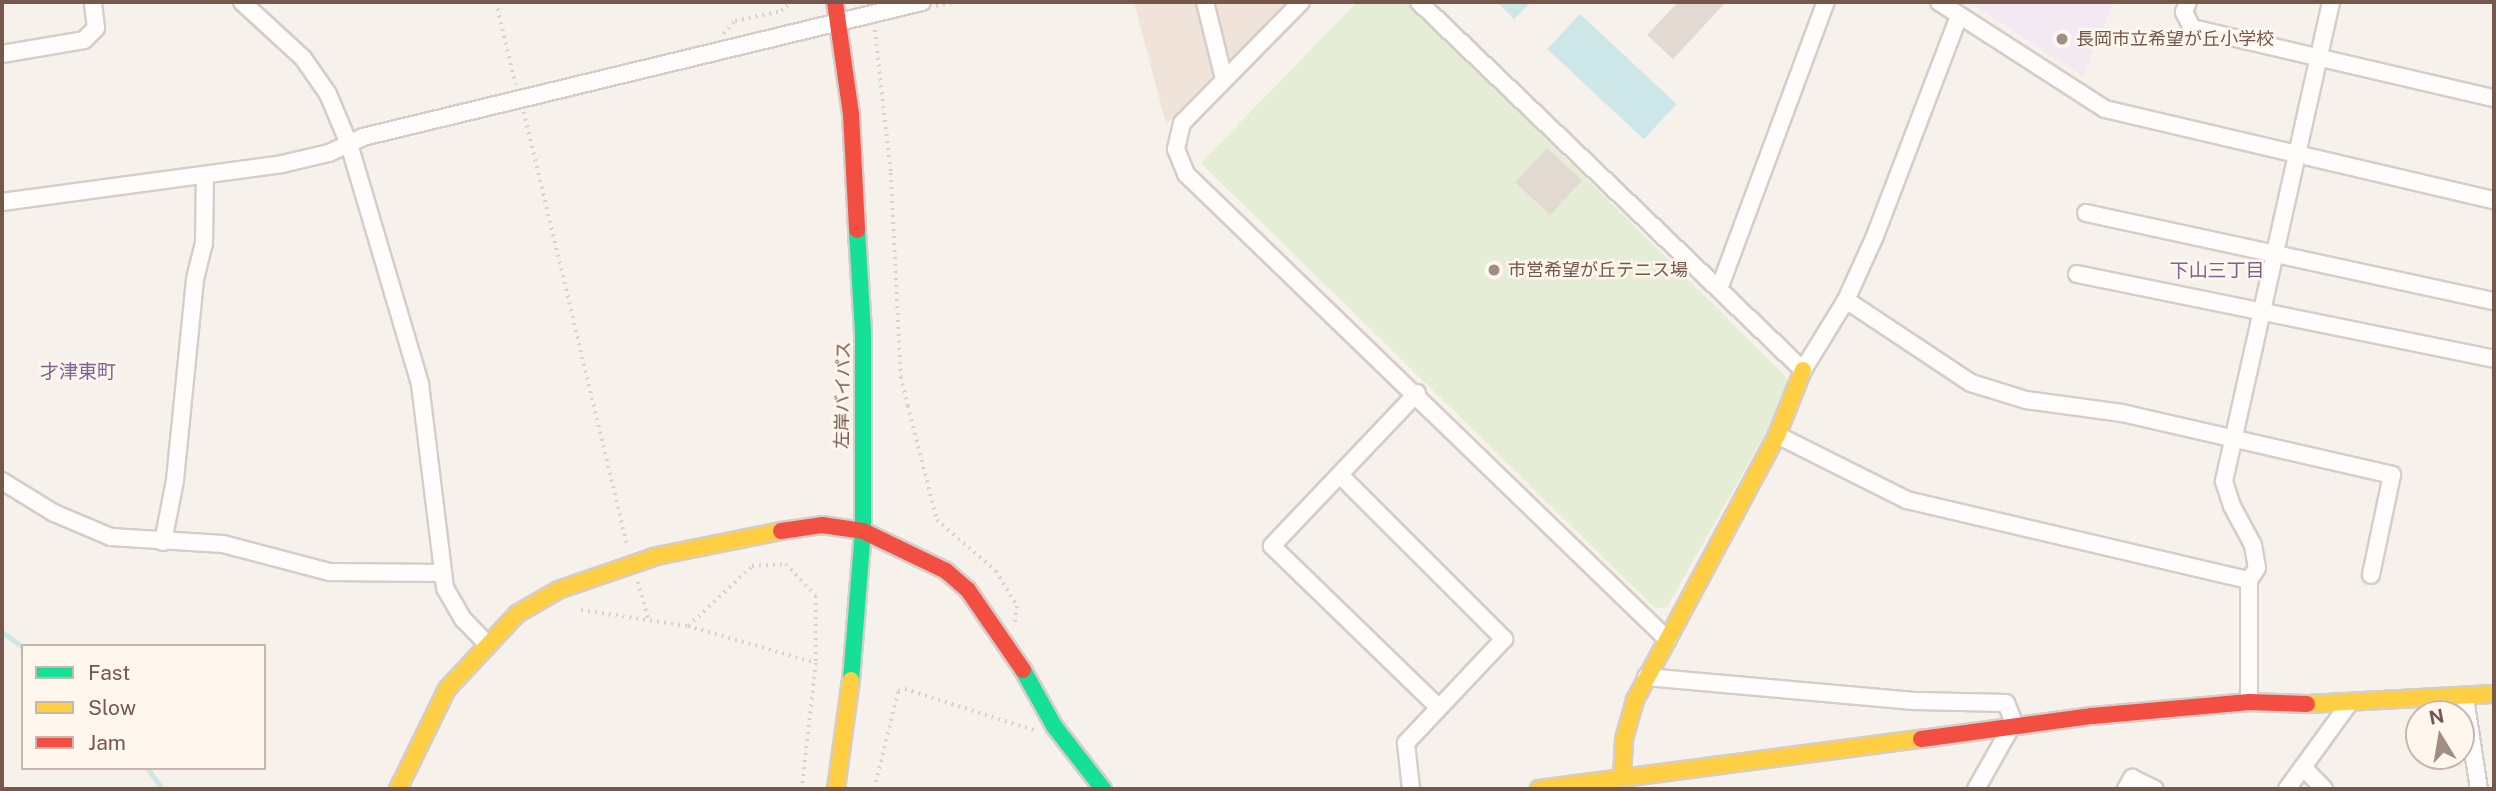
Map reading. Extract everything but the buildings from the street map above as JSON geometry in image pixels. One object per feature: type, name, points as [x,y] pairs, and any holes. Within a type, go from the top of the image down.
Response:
[{"type":"street","points":[[2,54],[83,40],[96,28],[93,2]]},
{"type":"street","points":[[242,2],[303,58],[328,94],[349,144],[420,384],[442,573],[451,601],[486,643]]},
{"type":"street","name":"左岸バイパス","points":[[835,2],[861,232],[863,531],[851,677],[836,789]]},
{"type":"street","points":[[1205,2],[1224,79]]},
{"type":"street","points":[[1301,2],[1224,79],[1176,133],[1175,149],[1186,174],[1417,393],[1668,640]]},
{"type":"street","points":[[1419,2],[1803,370]]},
{"type":"street","points":[[1719,289],[1826,2]]},
{"type":"street","points":[[1939,2],[2105,108],[2494,200]]},
{"type":"street","points":[[2188,2],[2184,12],[2192,28],[2320,60],[2494,98]]},
{"type":"street","points":[[2249,702],[2249,580],[2257,568],[2253,545],[2232,506],[2224,481],[2237,438],[2331,2]]},
{"type":"street","points":[[2,202],[282,164],[520,99],[715,51],[923,6]]},
{"type":"street","points":[[1615,782],[1624,739],[1646,677],[1777,435],[1803,370],[1846,300],[1910,149],[1959,16]]},
{"type":"street","points":[[163,542],[175,480],[195,279],[204,244],[205,176]]},
{"type":"street","points":[[2086,213],[2494,301]]},
{"type":"street","points":[[2077,274],[2265,309],[2494,359]]},
{"type":"street","points":[[1846,300],[1971,383],[2026,400],[2122,413],[2392,475],[2371,575]]},
{"type":"street","points":[[1417,393],[1272,546],[1437,707]]},
{"type":"street","points":[[1777,435],[1908,500],[2249,580]]},
{"type":"street","points":[[1340,476],[1504,639],[1437,707],[1406,743],[1411,789]]},
{"type":"street","points":[[2,481],[80,526],[111,537],[223,544],[330,572],[442,573]]},
{"type":"street","points":[[398,789],[447,689],[486,643],[517,614],[558,590],[632,564],[723,540],[801,527],[863,531],[946,571],[968,590],[1005,639],[1054,726],[1103,789]]},
{"type":"street","points":[[1646,677],[1859,692],[1917,701],[2006,703],[2012,718],[2010,729],[1976,789]]},
{"type":"street","points":[[1539,789],[1615,782],[2010,729],[2249,702],[2348,705],[2494,694]]},
{"type":"street","points":[[2465,698],[2479,789]]},
{"type":"street","points":[[2287,789],[2348,705]]},
{"type":"street","points":[[2303,768],[2323,789]]},
{"type":"street","points":[[2126,789],[2132,778],[2155,789]]},
{"type":"path","points":[[496,2],[632,564],[649,621]]},
{"type":"path","points":[[715,51],[727,28],[735,21],[781,10],[791,2]]},
{"type":"path","points":[[923,6],[954,2]]},
{"type":"path","points":[[874,22],[891,173],[901,377],[937,520],[996,571],[1017,606],[1018,615],[1005,639]]},
{"type":"path","points":[[688,626],[752,566],[786,564],[816,596],[816,663],[802,789]]},
{"type":"path","points":[[581,610],[688,626],[816,663]]},
{"type":"path","points":[[874,789],[898,691],[905,689],[1032,733],[1054,726]]},
{"type":"shaded area","points":[[1134,2],[1286,2],[1166,124]]},
{"type":"shaded area","name":"長岡市立希望が丘小学校","points":[[1969,2],[2114,2],[2083,76]]},
{"type":"green space","name":"市営希望が丘テニス場","points":[[1357,2],[1404,2],[1418,11],[1786,377],[1790,390],[1667,607],[1655,608],[1201,163]]},
{"type":"water","points":[[1497,2],[1531,2],[1514,19]]},
{"type":"water","points":[[1580,14],[1677,104],[1644,139],[1547,49]]},
{"type":"waterway","points":[[2,632],[21,646]]},
{"type":"waterway","points":[[148,770],[162,789]]},
{"type":"traffic: fast","points":[[851,680],[863,531],[863,332],[857,230]]},
{"type":"traffic: fast","points":[[1023,670],[1054,726],[1103,789]]},
{"type":"traffic: slow","points":[[1622,778],[1624,739],[1635,700],[1777,435],[1803,370]]},
{"type":"traffic: slow","points":[[398,789],[447,689],[517,614],[558,590],[657,556],[781,531]]},
{"type":"traffic: slow","points":[[836,789],[851,680]]},
{"type":"traffic: slow","points":[[2307,704],[2494,694]]},
{"type":"traffic: slow","points":[[1539,789],[1921,739]]},
{"type":"traffic: jam","points":[[835,2],[851,114],[857,230]]},
{"type":"traffic: jam","points":[[781,531],[822,525],[863,531],[946,571],[968,590],[1023,670]]},
{"type":"traffic: jam","points":[[1921,739],[2092,716],[2249,702],[2307,704]]},
{"type":"place","name":"長岡市立希望が丘小学校","points":[[2062,39]]},
{"type":"place","name":"市営希望が丘テニス場","points":[[1494,270]]},
{"type":"district","name":"下山三丁目","points":[[2217,271]]},
{"type":"district","name":"才津東町","points":[[78,372]]}]
